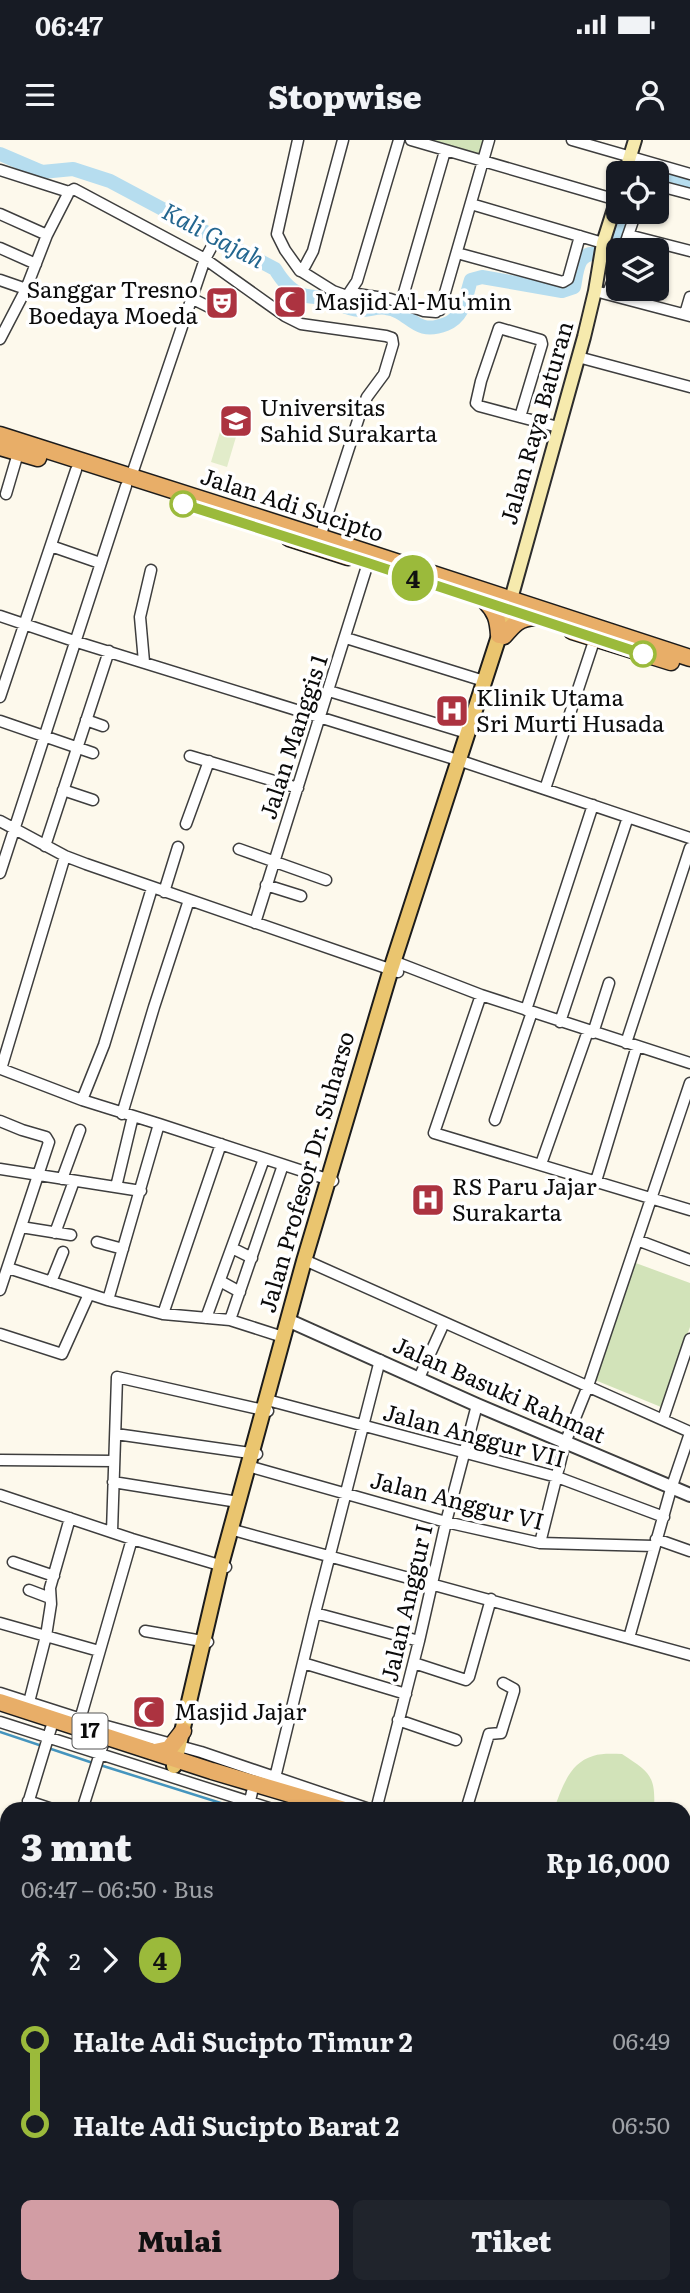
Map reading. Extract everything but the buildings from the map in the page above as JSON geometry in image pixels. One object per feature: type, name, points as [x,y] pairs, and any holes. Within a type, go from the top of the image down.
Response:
[{"type":"highway","name":"Jalan Adi Sucipto","points":[[0,435],[129,482],[486,602],[512,602],[535,617],[690,669]]},
{"type":"highway","name":"Jalan Adi Sucipto","points":[[0,447],[320,537],[512,602],[690,658]]},
{"type":"highway","points":[[486,602],[495,611],[502,635],[523,618],[535,617]]},
{"type":"highway","name":"17","points":[[0,1702],[28,1706],[155,1752],[180,1751],[250,1801]]},
{"type":"highway","name":"17","points":[[0,1711],[48,1741],[99,1757],[180,1751],[197,1766],[273,1783],[330,1802]]},
{"type":"main road","points":[[629,161],[635,140]]},
{"type":"main road","name":"Jalan Raya Baturan","points":[[512,602],[578,357],[602,292],[602,250],[610,224]]},
{"type":"main road","name":"Jalan Profesor Dr. Suharso","points":[[224,1566],[237,1531],[285,1338],[330,1180],[512,602]]},
{"type":"main road","name":"Jalan Profesor Dr. Suharso","points":[[461,761],[467,733],[502,635]]},
{"type":"main road","name":"Jalan Profesor Dr. Suharso","points":[[290,1321],[309,1262],[330,1180]]},
{"type":"main road","name":"Jalan Profesor Dr. Suharso","points":[[180,1751],[238,1502],[255,1458]]},
{"type":"street","points":[[298,140],[277,234],[298,270],[347,296],[353,290],[398,140]]},
{"type":"street","points":[[301,271],[313,251],[343,140]]},
{"type":"street","points":[[411,140],[606,195]]},
{"type":"street","points":[[353,290],[357,294],[424,311],[438,311],[489,140]]},
{"type":"street","points":[[572,140],[690,174]]},
{"type":"street","points":[[401,303],[445,151]]},
{"type":"street","points":[[0,170],[69,192]]},
{"type":"street","points":[[669,188],[690,194]]},
{"type":"street","points":[[0,339],[26,289],[47,235],[69,192],[74,189],[205,259],[298,323],[386,336],[393,340],[390,360],[384,374],[367,397],[360,414],[320,537]]},
{"type":"street","points":[[471,204],[580,236],[602,250]]},
{"type":"street","points":[[0,214],[47,235]]},
{"type":"street","points":[[627,238],[632,224]]},
{"type":"street","points":[[628,235],[690,251]]},
{"type":"street","points":[[457,253],[563,282],[568,279],[580,236]]},
{"type":"street","points":[[0,873],[100,563],[191,298],[205,259],[217,237]]},
{"type":"street","points":[[0,248],[36,264]]},
{"type":"street","points":[[0,280],[26,289]]},
{"type":"street","points":[[606,286],[602,292],[687,315],[690,297]]},
{"type":"street","points":[[191,298],[211,308]]},
{"type":"street","points":[[520,418],[542,341],[499,328],[476,403],[520,418],[558,427]]},
{"type":"street","points":[[578,357],[690,387]]},
{"type":"street","points":[[6,494],[16,460]]},
{"type":"street","points":[[0,697],[76,470]]},
{"type":"street","points":[[51,547],[100,563]]},
{"type":"street","name":"Jalan Manggis 1","points":[[255,923],[368,563]]},
{"type":"street","points":[[144,662],[140,617],[151,570]]},
{"type":"street","points":[[0,616],[461,761],[690,838]]},
{"type":"street","points":[[345,638],[484,681]]},
{"type":"street","points":[[545,789],[595,638]]},
{"type":"street","points":[[45,846],[109,651]]},
{"type":"street","points":[[329,691],[467,733]]},
{"type":"street","points":[[86,720],[103,726]]},
{"type":"street","points":[[0,721],[93,753]]},
{"type":"street","points":[[191,756],[298,788]]},
{"type":"street","points":[[186,824],[209,761]]},
{"type":"street","points":[[63,790],[93,800]]},
{"type":"street","points":[[495,1120],[593,805]]},
{"type":"street","points":[[0,821],[65,856],[152,888],[690,1063]]},
{"type":"street","points":[[560,1021],[626,823]]},
{"type":"street","points":[[164,892],[178,848]]},
{"type":"street","points":[[596,1181],[631,1045],[690,848]]},
{"type":"street","points":[[239,849],[326,880]]},
{"type":"street","points":[[65,856],[1,1071],[127,1115],[330,1180]]},
{"type":"street","points":[[266,886],[301,896]]},
{"type":"street","points":[[82,1100],[104,1045],[152,888]]},
{"type":"street","points":[[116,1187],[127,1115],[154,1007],[189,900]]},
{"type":"street","points":[[541,1164],[609,983]]},
{"type":"street","points":[[481,995],[434,1133],[690,1210]]},
{"type":"street","points":[[540,1543],[565,1443],[588,1387],[690,1083]]},
{"type":"street","points":[[0,1121],[48,1139],[49,1142],[0,1290]]},
{"type":"street","points":[[108,1300],[159,1124]]},
{"type":"street","points":[[62,1179],[80,1130]]},
{"type":"street","points":[[163,1314],[221,1144]]},
{"type":"street","points":[[206,1318],[264,1158]]},
{"type":"street","points":[[230,1321],[283,1165]]},
{"type":"street","points":[[0,1169],[141,1191]]},
{"type":"street","points":[[55,1233],[74,1181]]},
{"type":"street","points":[[21,1227],[71,1235]]},
{"type":"street","points":[[637,1240],[690,1260]]},
{"type":"street","points":[[97,1242],[123,1249]]},
{"type":"street","points":[[232,1248],[252,1258]]},
{"type":"street","points":[[51,1282],[63,1252]]},
{"type":"street","points":[[309,1262],[690,1433],[671,1489],[629,1638]]},
{"type":"street","points":[[4,1273],[51,1282],[163,1314],[230,1321],[285,1338]]},
{"type":"street","points":[[220,1281],[240,1292]]},
{"type":"street","points":[[0,1334],[62,1354],[89,1294]]},
{"type":"street","name":"Jalan Basuki Rahmat","points":[[290,1321],[477,1405],[690,1495]]},
{"type":"street","points":[[419,1378],[444,1323]]},
{"type":"street","points":[[663,1419],[690,1339]]},
{"type":"street","points":[[132,1539],[79,1723],[180,1751],[273,1783],[380,1360]]},
{"type":"street","name":"Jalan Anggur VII","points":[[116,1434],[116,1380],[120,1377],[362,1426],[557,1477],[664,1517]]},
{"type":"street","name":"Jalan Anggur I","points":[[370,1802],[406,1694],[431,1583],[477,1405]]},
{"type":"street","points":[[112,1532],[116,1434]]},
{"type":"street","name":"Jalan Anggur VI","points":[[116,1434],[255,1458],[346,1493],[446,1522],[540,1543],[655,1543],[690,1551]]},
{"type":"street","points":[[0,1460],[114,1461]]},
{"type":"street","points":[[113,1482],[238,1502]]},
{"type":"street","points":[[0,1495],[224,1566]]},
{"type":"street","points":[[0,1693],[28,1706],[46,1636],[50,1590],[70,1518]]},
{"type":"street","points":[[237,1531],[690,1655]]},
{"type":"street","points":[[13,1562],[54,1576]]},
{"type":"street","points":[[29,1590],[50,1598]]},
{"type":"street","points":[[414,1663],[466,1680],[491,1600]]},
{"type":"street","points":[[314,1613],[419,1641]]},
{"type":"street","points":[[0,1623],[99,1651]]},
{"type":"street","points":[[145,1630],[206,1642]]},
{"type":"street","points":[[303,1663],[406,1694]]},
{"type":"street","points":[[468,1802],[489,1734],[501,1733],[515,1690],[503,1683]]},
{"type":"street","points":[[398,1720],[456,1740]]},
{"type":"street","points":[[0,1722],[48,1741],[28,1802]]},
{"type":"street","points":[[85,1802],[99,1757],[250,1801]]},
{"type":"street","points":[[0,2003],[0,2016]]},
{"type":"green space","points":[[432,140],[483,140],[479,154]]},
{"type":"green space","points":[[220,432],[236,437],[227,467],[211,462]]},
{"type":"green space","points":[[633,1262],[690,1283],[690,1327],[661,1407],[595,1380]]},
{"type":"green space","points":[[622,1754],[645,1770],[652,1781],[654,1802],[557,1802],[568,1777],[578,1764],[596,1755]]},
{"type":"waterway","name":"Kali Gajah","points":[[0,154],[42,172],[73,169],[110,181],[275,269],[288,286],[302,295],[323,298],[354,309],[394,310],[427,327],[452,321],[461,311],[471,280],[482,277],[562,291],[574,287],[581,260],[590,254],[613,253],[624,224]]},
{"type":"waterway","name":"Kali Gajah","points":[[669,177],[690,183]]},
{"type":"waterway","points":[[0,1732],[93,1763]]},
{"type":"waterway","points":[[100,1765],[218,1802]]},
{"type":"bus line","name":"4","points":[[183,504],[643,654]]},
{"type":"place","name":"Masjid Al-Mu'min","points":[[290,302]]},
{"type":"place","name":"Sanggar Tresno Boedaya Moeda","points":[[222,303]]},
{"type":"place","name":"Universitas Sahid Surakarta","points":[[236,421]]},
{"type":"place","name":"Klinik Utama Sri Murti Husada","points":[[452,711]]},
{"type":"place","name":"RS Paru Jajar Surakarta","points":[[428,1200]]},
{"type":"place","name":"Masjid Jajar","points":[[149,1712]]}]
